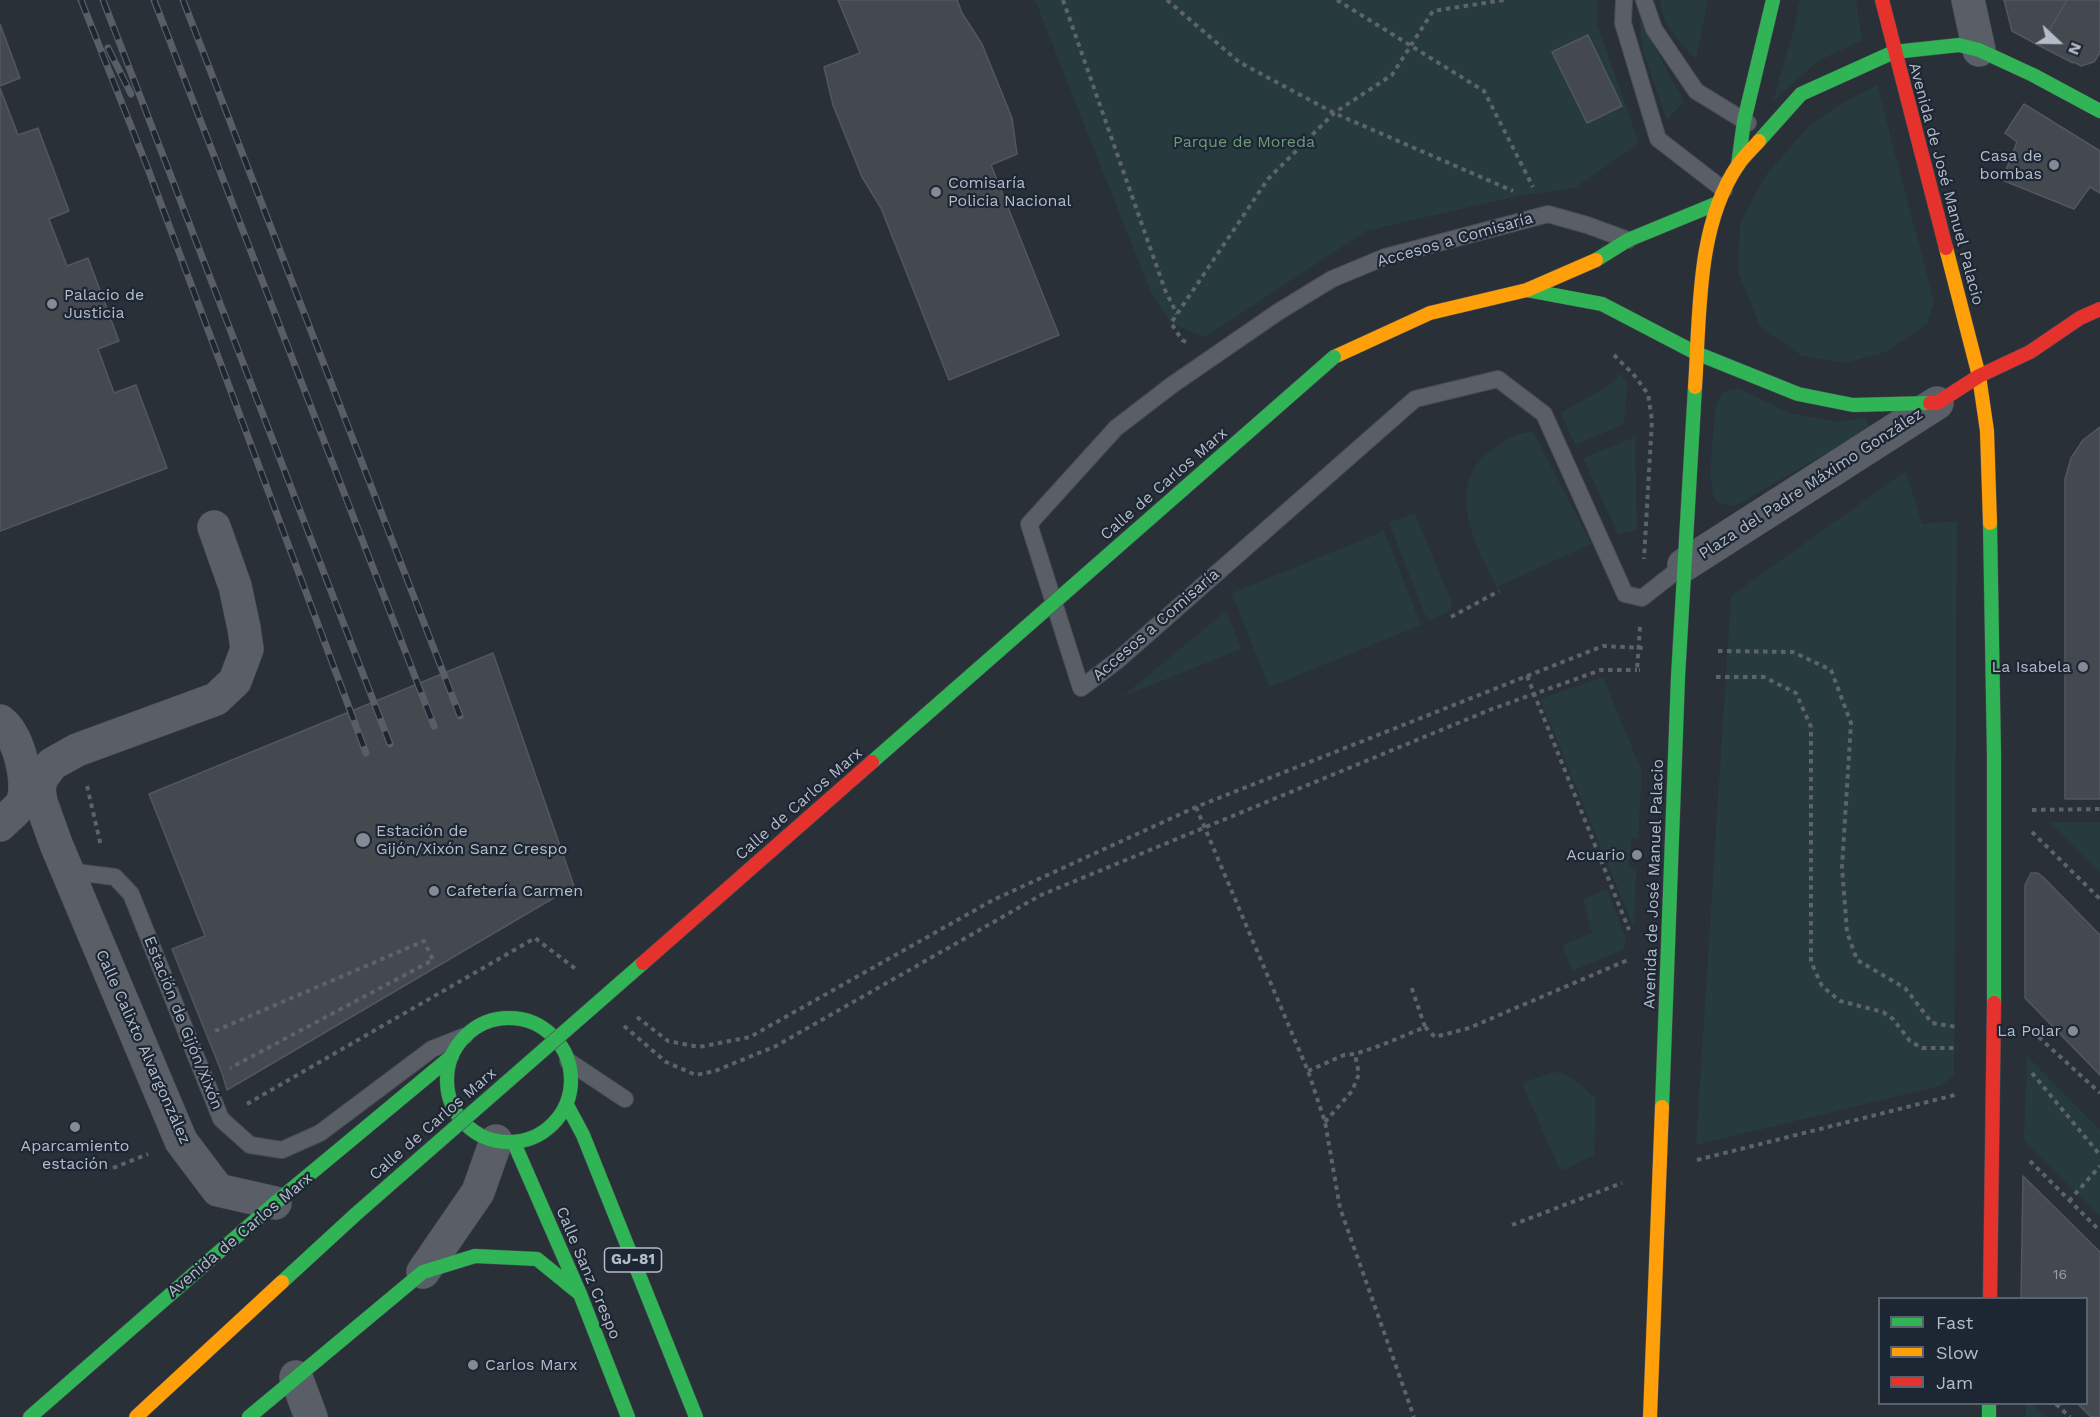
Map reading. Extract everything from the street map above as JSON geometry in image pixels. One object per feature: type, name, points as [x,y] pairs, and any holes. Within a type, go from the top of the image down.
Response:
[{"type":"main road","points":[[1738,165],[1744,121],[1773,0]]},
{"type":"main road","name":"Avenida de José Manuel Palacio","points":[[1882,0],[1979,376],[1987,431],[1994,796],[1994,1026]]},
{"type":"main road","points":[[1696,352],[1707,245],[1721,197],[1738,165],[1801,94],[1894,52],[1959,45],[1979,50],[2033,75],[2100,111]]},
{"type":"main road","name":"Calle de Carlos Marx","points":[[136,1417],[356,1214],[1334,357],[1430,313],[1527,290],[1586,265],[1628,240],[1721,197]]},
{"type":"main road","name":"Calle de Carlos Marx","points":[[1527,290],[1602,304],[1696,352]]},
{"type":"main road","name":"Plaza del Padre Máximo González","points":[[1696,352],[1798,394],[1853,405],[1937,403],[1979,376],[2030,352],[2080,318],[2100,309]]},
{"type":"main road","name":"Avenida de José Manuel Palacio","points":[[1650,1417],[1678,677],[1696,352]]},
{"type":"main road","points":[[510,1017],[533,1022],[554,1035],[568,1060],[572,1079],[567,1105],[552,1126],[532,1138],[505,1142],[484,1138],[464,1124],[451,1103],[447,1079],[452,1056],[465,1036],[485,1022],[510,1017]]},
{"type":"main road","points":[[1990,1297],[1994,1026]]},
{"type":"main road","name":"Avenida de Carlos Marx","points":[[30,1417],[275,1203],[452,1056]]},
{"type":"main road","name":"GJ-81","points":[[567,1105],[583,1135],[696,1417]]},
{"type":"main road","name":"Calle Sanz Crespo","points":[[505,1142],[580,1294],[628,1417]]},
{"type":"main road","points":[[249,1417],[423,1272],[475,1256],[537,1259],[580,1294]]},
{"type":"street","points":[[1968,0],[1979,50]]},
{"type":"street","name":"Plaza del Padre Máximo González","points":[[1684,565],[1937,403]]},
{"type":"street","points":[[28,791],[77,750],[216,699],[235,681],[247,649],[236,586],[214,527]]},
{"type":"street","points":[[0,721],[5,725],[17,748],[37,762],[28,791]]},
{"type":"street","name":"Calle Calixto Alvargonzález","points":[[28,791],[41,802],[61,857],[181,1141],[218,1190],[275,1203]]},
{"type":"street","points":[[0,834],[8,830],[29,829],[61,857]]},
{"type":"street","points":[[423,1272],[478,1192],[505,1142]]},
{"type":"street","points":[[296,1377],[311,1417]]},
{"type":"lane","points":[[1624,0],[1623,23],[1658,139],[1721,197]]},
{"type":"lane","points":[[1644,0],[1654,29],[1696,91],[1744,121],[1768,131]]},
{"type":"lane","name":"Accesos a Comisaría","points":[[1628,240],[1545,209],[1385,257],[1332,279],[1278,312],[1172,385],[1116,428],[1029,525],[1081,688],[1119,660],[1415,399],[1498,379],[1544,414],[1625,594],[1642,598]]},
{"type":"lane","points":[[1642,598],[1684,565]]},
{"type":"lane","name":"Estación de Gijón/Xixón","points":[[61,857],[115,877],[131,894],[221,1119],[250,1145],[282,1150],[320,1133],[432,1049],[465,1036]]},
{"type":"lane","points":[[568,1060],[625,1099]]},
{"type":"path","points":[[1063,0],[1165,290],[1177,314]]},
{"type":"path","points":[[1167,0],[1239,62],[1334,113],[1545,209]]},
{"type":"path","points":[[1337,0],[1484,91],[1545,209]]},
{"type":"path","points":[[1192,344],[1182,340],[1171,323],[1268,178],[1334,113],[1392,75],[1432,11],[1504,0]]},
{"type":"path","points":[[1602,304],[1607,348],[1634,375],[1647,394],[1652,420],[1637,670]]},
{"type":"path","points":[[1451,617],[1499,591]]},
{"type":"path","points":[[630,1011],[668,1041],[699,1047],[750,1037],[993,900],[1196,807],[1603,646],[1639,647],[1652,650],[1654,673]]},
{"type":"path","points":[[1713,652],[1793,652],[1831,670],[1851,723],[1842,867],[1847,932],[1857,960],[1905,988],[1932,1023],[1954,1027],[2025,1025],[2100,1093]]},
{"type":"path","points":[[614,1025],[623,1026],[666,1062],[696,1075],[715,1071],[776,1046],[1041,895],[1492,709],[1601,670],[1637,670],[1678,677],[1764,677],[1796,693],[1811,727],[1811,962],[1822,986],[1840,1001],[1883,1012],[1893,1019],[1910,1041],[1922,1048]]},
{"type":"path","points":[[1527,676],[1631,935]]},
{"type":"path","points":[[1196,807],[1308,1071],[1325,1122],[1340,1208],[1414,1417]]},
{"type":"path","points":[[2027,810],[2100,809]]},
{"type":"path","points":[[2028,829],[2100,899]]},
{"type":"path","points":[[221,1119],[535,938],[583,974]]},
{"type":"path","points":[[221,1119],[222,1073],[433,960],[424,941],[236,1021]]},
{"type":"path","points":[[1411,986],[1425,1027],[1435,1037],[1470,1028],[1633,958]]},
{"type":"path","points":[[1308,1071],[1344,1055],[1355,1054],[1382,1045],[1425,1027]]},
{"type":"path","points":[[1325,1122],[1353,1091],[1359,1074],[1355,1054]]},
{"type":"path","points":[[2038,1080],[2100,1155]]},
{"type":"path","points":[[1512,1225],[1658,1169],[1956,1095]]},
{"type":"path","points":[[1994,1124],[2100,1232]]},
{"type":"path","points":[[2068,1201],[2100,1166]]},
{"type":"path","points":[[2057,1405],[2070,1417]]},
{"type":"green space","name":"Parque de Moreda","points":[[1035,0],[1598,0],[1597,24],[1639,143],[1575,188],[1517,196],[1366,231],[1205,337],[1171,323],[1151,293]]},
{"type":"green space","points":[[1660,0],[1708,0],[1696,59],[1678,40],[1668,25]]},
{"type":"green space","points":[[1800,0],[1856,0],[1862,40],[1818,61],[1773,101],[1793,32]]},
{"type":"green space","points":[[1639,17],[1684,102],[1667,120],[1643,52]]},
{"type":"green space","points":[[1877,85],[1934,302],[1927,324],[1886,352],[1845,363],[1802,356],[1760,326],[1738,271],[1740,223],[1766,175],[1810,125],[1841,104]]},
{"type":"green space","points":[[1622,373],[1627,386],[1624,424],[1575,445],[1561,413],[1609,385]]},
{"type":"green space","points":[[1738,388],[1789,413],[1837,422],[1865,418],[1870,428],[1735,506],[1723,504],[1717,501],[1713,494],[1711,470],[1716,404],[1723,392]]},
{"type":"green space","points":[[1533,431],[1591,544],[1497,587],[1480,553],[1468,516],[1466,498],[1469,480],[1477,464],[1492,450],[1511,438]]},
{"type":"green space","points":[[1635,437],[1637,530],[1618,534],[1583,458]]},
{"type":"green space","points":[[1906,471],[1922,524],[1957,521],[1954,1075],[1940,1086],[1696,1145],[1731,596]]},
{"type":"green space","points":[[1415,514],[1452,603],[1451,610],[1430,621],[1424,613],[1389,522]]},
{"type":"green space","points":[[1384,531],[1421,625],[1269,687],[1232,593]]},
{"type":"green space","points":[[1226,611],[1241,649],[1122,697]]},
{"type":"green space","points":[[1603,677],[1642,772],[1638,839],[1632,838],[1628,867],[1636,869],[1634,928],[1540,699]]},
{"type":"green space","points":[[2049,822],[2100,822],[2100,873]]},
{"type":"green space","points":[[1607,889],[1626,939],[1624,949],[1572,971],[1563,945],[1592,933],[1583,899]]},
{"type":"green space","points":[[2027,1056],[2100,1130],[2100,1216],[2024,1140]]},
{"type":"green space","points":[[1553,1072],[1571,1078],[1596,1098],[1594,1155],[1563,1170],[1559,1168],[1523,1086],[1525,1082]]},
{"type":"green space","points":[[2026,1405],[2034,1405],[2046,1417],[2026,1417]]},
{"type":"building","name":"Comisaría Policia Nacional","points":[[838,0],[957,0],[962,13],[982,44],[1012,118],[1017,154],[991,165],[1059,335],[949,380],[881,208],[862,177],[833,105],[824,67],[860,53]]},
{"type":"building","points":[[2004,0],[2067,0],[2040,46],[2012,31]]},
{"type":"building","points":[[2067,0],[2100,0],[2100,53],[2094,62],[2081,66],[2040,46]]},
{"type":"building","points":[[0,24],[20,78],[0,86]]},
{"type":"building","points":[[1588,35],[1622,106],[1587,123],[1552,52]]},
{"type":"building","name":"Palacio de Justicia","points":[[0,88],[18,135],[38,128],[69,211],[49,219],[67,266],[88,258],[119,341],[98,349],[114,393],[136,385],[167,468],[0,531]]},
{"type":"building","name":"Casa de bombas","points":[[2024,104],[2100,151],[2100,193],[2090,187],[2074,209],[2002,180],[2017,142],[2005,133]]},
{"type":"building","name":"La Isabela","points":[[2100,427],[2100,799],[2065,799],[2065,479],[2071,458],[2083,440]]},
{"type":"building","name":"Estación de Gijón/Xixón Sanz Crespo","points":[[493,653],[574,886],[227,1090],[172,949],[205,936],[149,794]]},
{"type":"building","points":[[2031,873],[2038,873],[2044,878],[2100,935],[2100,1075],[2025,998],[2025,885]]},
{"type":"building","points":[[2023,1176],[2100,1252],[2100,1417],[2091,1417],[2079,1405],[2088,1405],[2088,1297],[2021,1297]]},
{"type":"railway","points":[[81,0],[148,169],[366,753]]},
{"type":"railway","points":[[103,0],[390,744]]},
{"type":"railway","points":[[154,0],[434,726]]},
{"type":"railway","points":[[183,0],[460,716]]},
{"type":"railway","points":[[108,48],[131,94]]},
{"type":"traffic: fast","points":[[1738,165],[1744,121],[1773,0]]},
{"type":"traffic: fast","points":[[1759,141],[1801,94],[1894,52],[1959,45],[1979,50],[2033,75],[2100,111]]},
{"type":"traffic: fast","points":[[1596,260],[1628,240],[1718,203]]},
{"type":"traffic: fast","points":[[1527,290],[1602,304],[1696,353],[1798,394],[1853,405],[1930,403]]},
{"type":"traffic: fast","points":[[872,762],[1334,357]]},
{"type":"traffic: fast","points":[[1662,1107],[1678,677],[1695,387]]},
{"type":"traffic: fast","points":[[1990,523],[1994,756],[1994,1003]]},
{"type":"traffic: fast","points":[[282,1282],[356,1214],[643,963]]},
{"type":"traffic: fast","points":[[509,1018],[533,1023],[553,1036],[566,1056],[571,1080],[566,1104],[553,1124],[533,1137],[509,1142],[485,1137],[465,1124],[452,1104],[447,1080],[452,1056],[465,1036],[485,1023],[509,1018]]},
{"type":"traffic: fast","points":[[30,1417],[275,1203],[452,1056]]},
{"type":"traffic: fast","points":[[567,1105],[583,1135],[696,1417]]},
{"type":"traffic: fast","points":[[514,1143],[580,1294],[628,1417]]},
{"type":"traffic: fast","points":[[249,1417],[423,1272],[475,1256],[537,1259],[580,1294]]},
{"type":"traffic: fast","points":[[1989,1405],[1989,1417]]},
{"type":"traffic: slow","points":[[1695,387],[1703,272],[1714,215],[1724,189],[1738,165],[1759,141]]},
{"type":"traffic: slow","points":[[1946,248],[1979,376],[1987,431],[1990,523]]},
{"type":"traffic: slow","points":[[1334,357],[1430,313],[1527,290],[1596,260]]},
{"type":"traffic: slow","points":[[1650,1417],[1662,1107]]},
{"type":"traffic: slow","points":[[136,1417],[282,1282]]},
{"type":"traffic: jam","points":[[1882,0],[1946,248]]},
{"type":"traffic: jam","points":[[1930,403],[1937,403],[1979,376],[2030,352],[2080,318],[2100,309]]},
{"type":"traffic: jam","points":[[643,963],[872,762]]},
{"type":"traffic: jam","points":[[1990,1297],[1994,1003]]},
{"type":"place","name":"Casa de bombas","points":[[2054,165]]},
{"type":"place","name":"Comisaría Policia Nacional","points":[[936,192]]},
{"type":"place","name":"Palacio de Justicia","points":[[52,304]]},
{"type":"place","name":"La Isabela","points":[[2083,667]]},
{"type":"place","name":"Estación de Gijón/Xixón Sanz Crespo","points":[[363,840]]},
{"type":"place","name":"Acuario","points":[[1637,855]]},
{"type":"place","name":"Cafetería Carmen","points":[[434,891]]},
{"type":"place","name":"La Polar","points":[[2073,1031]]},
{"type":"place","name":"Aparcamiento estación","points":[[75,1127]]},
{"type":"place","name":"Carlos Marx","points":[[473,1365]]}]
